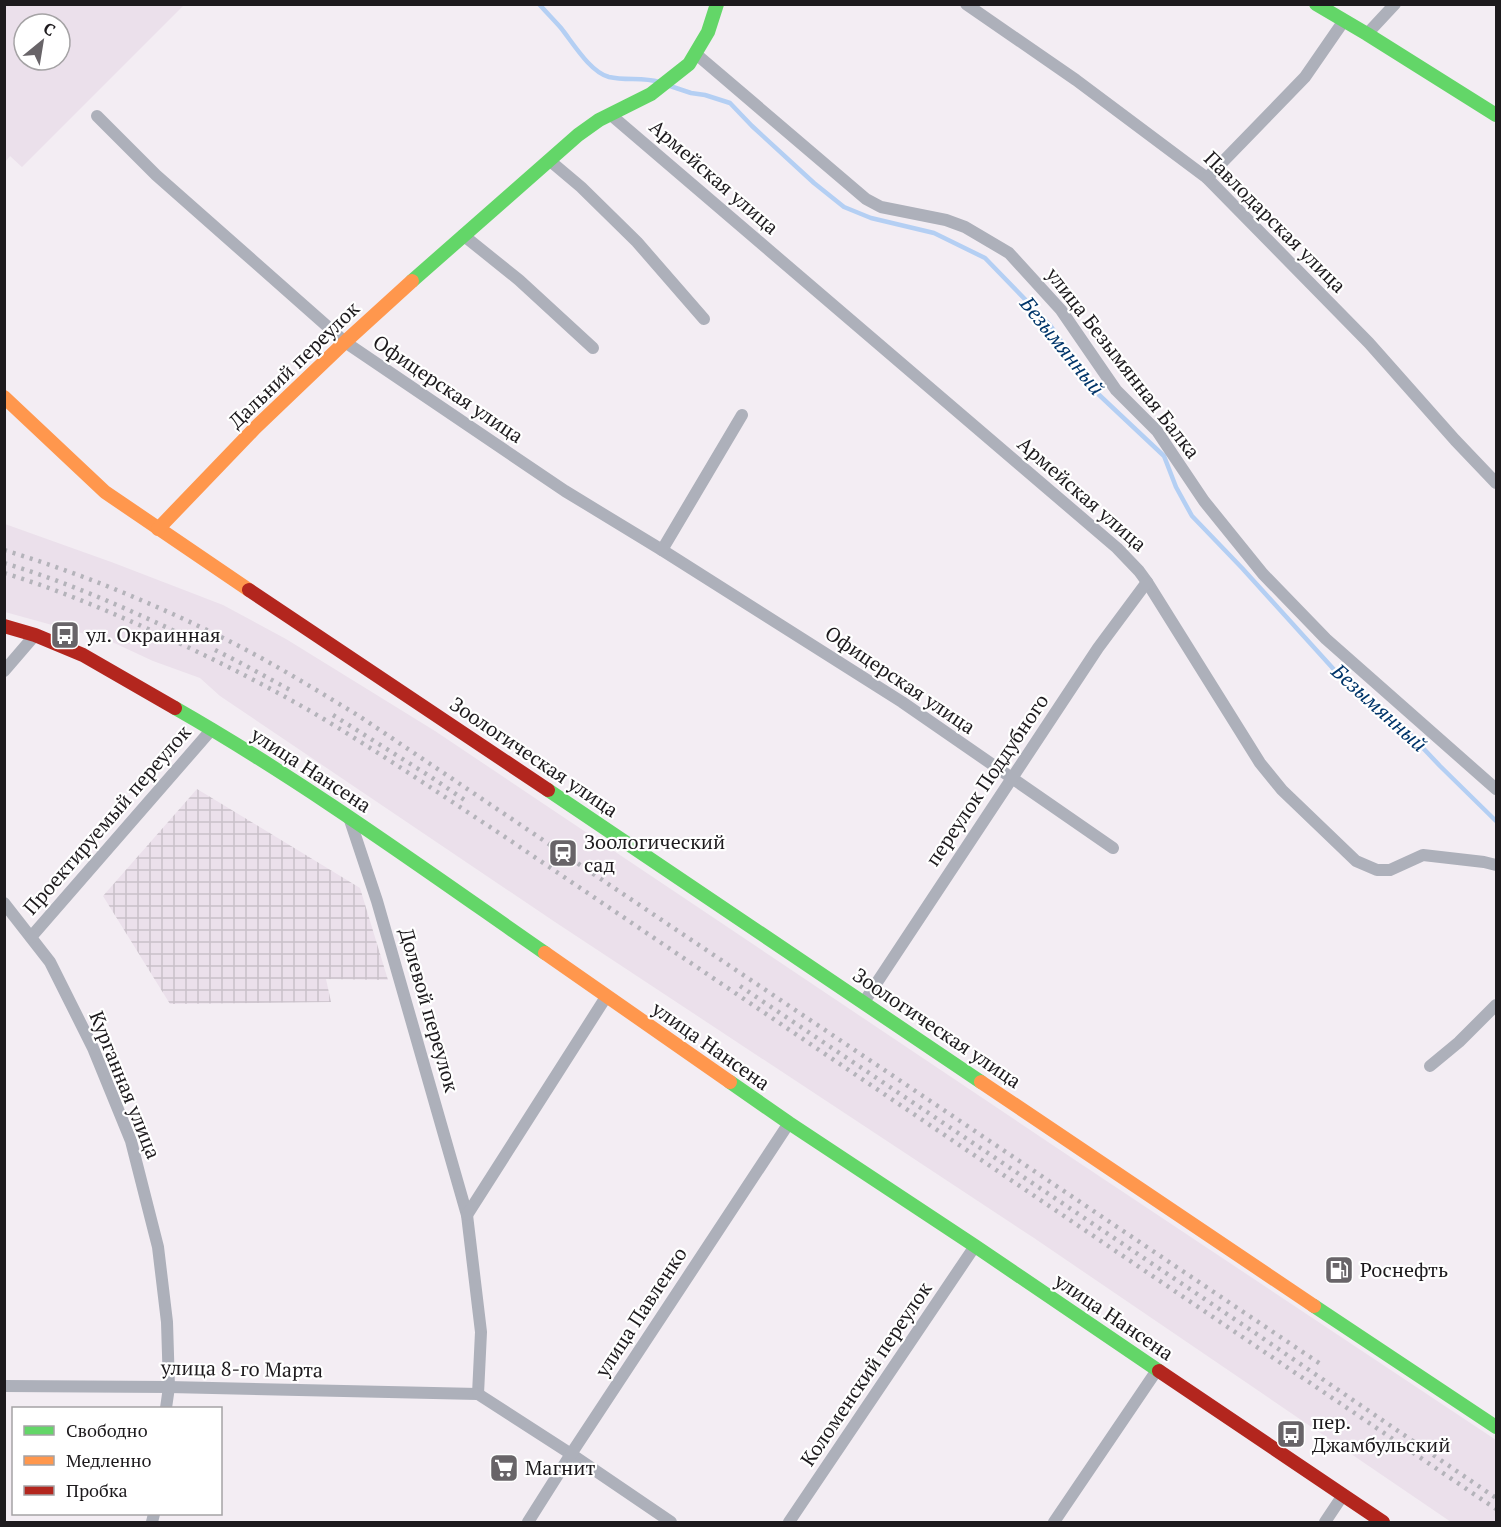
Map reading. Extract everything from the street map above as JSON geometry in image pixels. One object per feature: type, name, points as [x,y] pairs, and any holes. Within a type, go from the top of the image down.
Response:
[{"type":"main road","points":[[692,59],[708,32],[717,4]]},
{"type":"main road","points":[[1316,4],[1497,115]]},
{"type":"main road","name":"Дальний переулок","points":[[158,529],[255,428],[345,342],[463,235],[578,135],[599,120],[635,103],[668,81],[692,59]]},
{"type":"main road","name":"Зоологическая улица","points":[[4,397],[105,492],[158,529],[864,1002],[1168,1209],[1497,1427]]},
{"type":"main road","name":"улица Нансена","points":[[4,626],[34,635],[82,655],[212,729],[349,817],[789,1123],[1383,1522]]},
{"type":"street","name":"Павлодарская улица","points":[[966,4],[1076,80],[1207,178],[1369,343],[1455,440],[1497,483]]},
{"type":"street","points":[[1366,34],[1395,4]]},
{"type":"street","points":[[1207,178],[1305,77],[1343,22]]},
{"type":"street","name":"улица Безымянная Балка","points":[[692,59],[866,199],[881,207],[946,220],[965,227],[1009,253],[1061,310],[1116,390],[1157,431],[1204,501],[1263,574],[1326,639],[1497,789]]},
{"type":"street","name":"Армейская улица","points":[[611,114],[1117,548],[1147,582],[1260,763],[1282,790],[1356,861],[1377,870],[1390,870],[1423,855],[1497,865]]},
{"type":"street","name":"Офицерская улица","points":[[97,116],[156,175],[345,342],[565,491],[662,549],[902,702],[1113,848]]},
{"type":"street","points":[[549,160],[581,187],[637,242],[704,320]]},
{"type":"street","points":[[463,235],[519,280],[593,348]]},
{"type":"street","points":[[662,549],[742,415]]},
{"type":"street","name":"переулок Поддубного","points":[[864,1002],[1098,648],[1147,582]]},
{"type":"street","points":[[4,671],[34,635]]},
{"type":"street","name":"Проектируемый переулок","points":[[31,937],[212,729]]},
{"type":"street","name":"Долевой переулок","points":[[349,817],[377,901],[467,1215],[481,1332],[478,1394]]},
{"type":"street","name":"Курганная улица","points":[[4,903],[50,962],[93,1048],[131,1141],[158,1247],[167,1322],[169,1387],[166,1407]]},
{"type":"street","points":[[467,1215],[606,997]]},
{"type":"street","points":[[1430,1066],[1497,1005]]},
{"type":"street","name":"улица Павленко","points":[[528,1522],[789,1123]]},
{"type":"street","name":"Коломенский переулок","points":[[789,1522],[975,1246]]},
{"type":"street","points":[[1054,1522],[1157,1370]]},
{"type":"street","name":"улица 8-го Марта","points":[[4,1386],[478,1394]]},
{"type":"street","points":[[478,1394],[670,1522]]},
{"type":"street","points":[[1325,1522],[1343,1496]]},
{"type":"shaded area","points":[[5,4],[184,4],[22,167],[10,156],[5,162]]},
{"type":"shaded area","points":[[5,524],[223,605],[286,639],[435,731],[1496,1440],[1496,1522],[1451,1522],[1034,1238],[555,922],[220,696],[200,678],[153,661],[110,641],[5,612]]},
{"type":"shaded area","points":[[197,789],[360,888],[388,980],[326,979],[331,1002],[170,1004],[103,896]]},
{"type":"waterway","name":"Безымянный","points":[[539,4],[576,49],[602,74],[615,78],[659,82]]},
{"type":"waterway","name":"Безымянный","points":[[670,86],[730,103],[814,183],[844,207],[871,218],[934,233],[985,258],[1050,325],[1096,392],[1164,456],[1176,487],[1192,516],[1357,695],[1405,729],[1496,821]]},
{"type":"railway","points":[[4,550],[92,580],[178,616],[265,660],[359,716],[1322,1365]]},
{"type":"railway","points":[[4,563],[96,596],[185,636]]},
{"type":"railway","points":[[4,573],[86,602],[185,646],[276,692],[362,743],[508,839],[1496,1509]]},
{"type":"railway","points":[[215,650],[292,691]]},
{"type":"railway","points":[[333,715],[469,803]]},
{"type":"railway","points":[[740,986],[1496,1498]]},
{"type":"traffic: fast","points":[[412,281],[578,135],[599,120],[651,94],[689,64],[708,32],[717,4]]},
{"type":"traffic: fast","points":[[1316,4],[1496,115]]},
{"type":"traffic: fast","points":[[175,708],[316,795],[545,953]]},
{"type":"traffic: fast","points":[[548,790],[981,1082]]},
{"type":"traffic: fast","points":[[730,1082],[1159,1371]]},
{"type":"traffic: fast","points":[[1314,1306],[1496,1427]]},
{"type":"traffic: slow","points":[[158,529],[255,428],[412,281]]},
{"type":"traffic: slow","points":[[4,397],[105,492],[249,590]]},
{"type":"traffic: slow","points":[[545,953],[730,1082]]},
{"type":"traffic: slow","points":[[981,1082],[1314,1306]]},
{"type":"traffic: jam","points":[[249,590],[548,790]]},
{"type":"traffic: jam","points":[[4,626],[35,635],[83,655],[175,708]]},
{"type":"traffic: jam","points":[[1159,1371],[1383,1522]]},
{"type":"place","name":"ул. Окраинная","points":[[65,635]]},
{"type":"place","name":"Зоологический сад","points":[[563,853]]},
{"type":"place","name":"Роснефть","points":[[1339,1270]]},
{"type":"place","name":"пер. Джамбульский","points":[[1291,1434]]},
{"type":"place","name":"Магнит","points":[[504,1468]]}]
